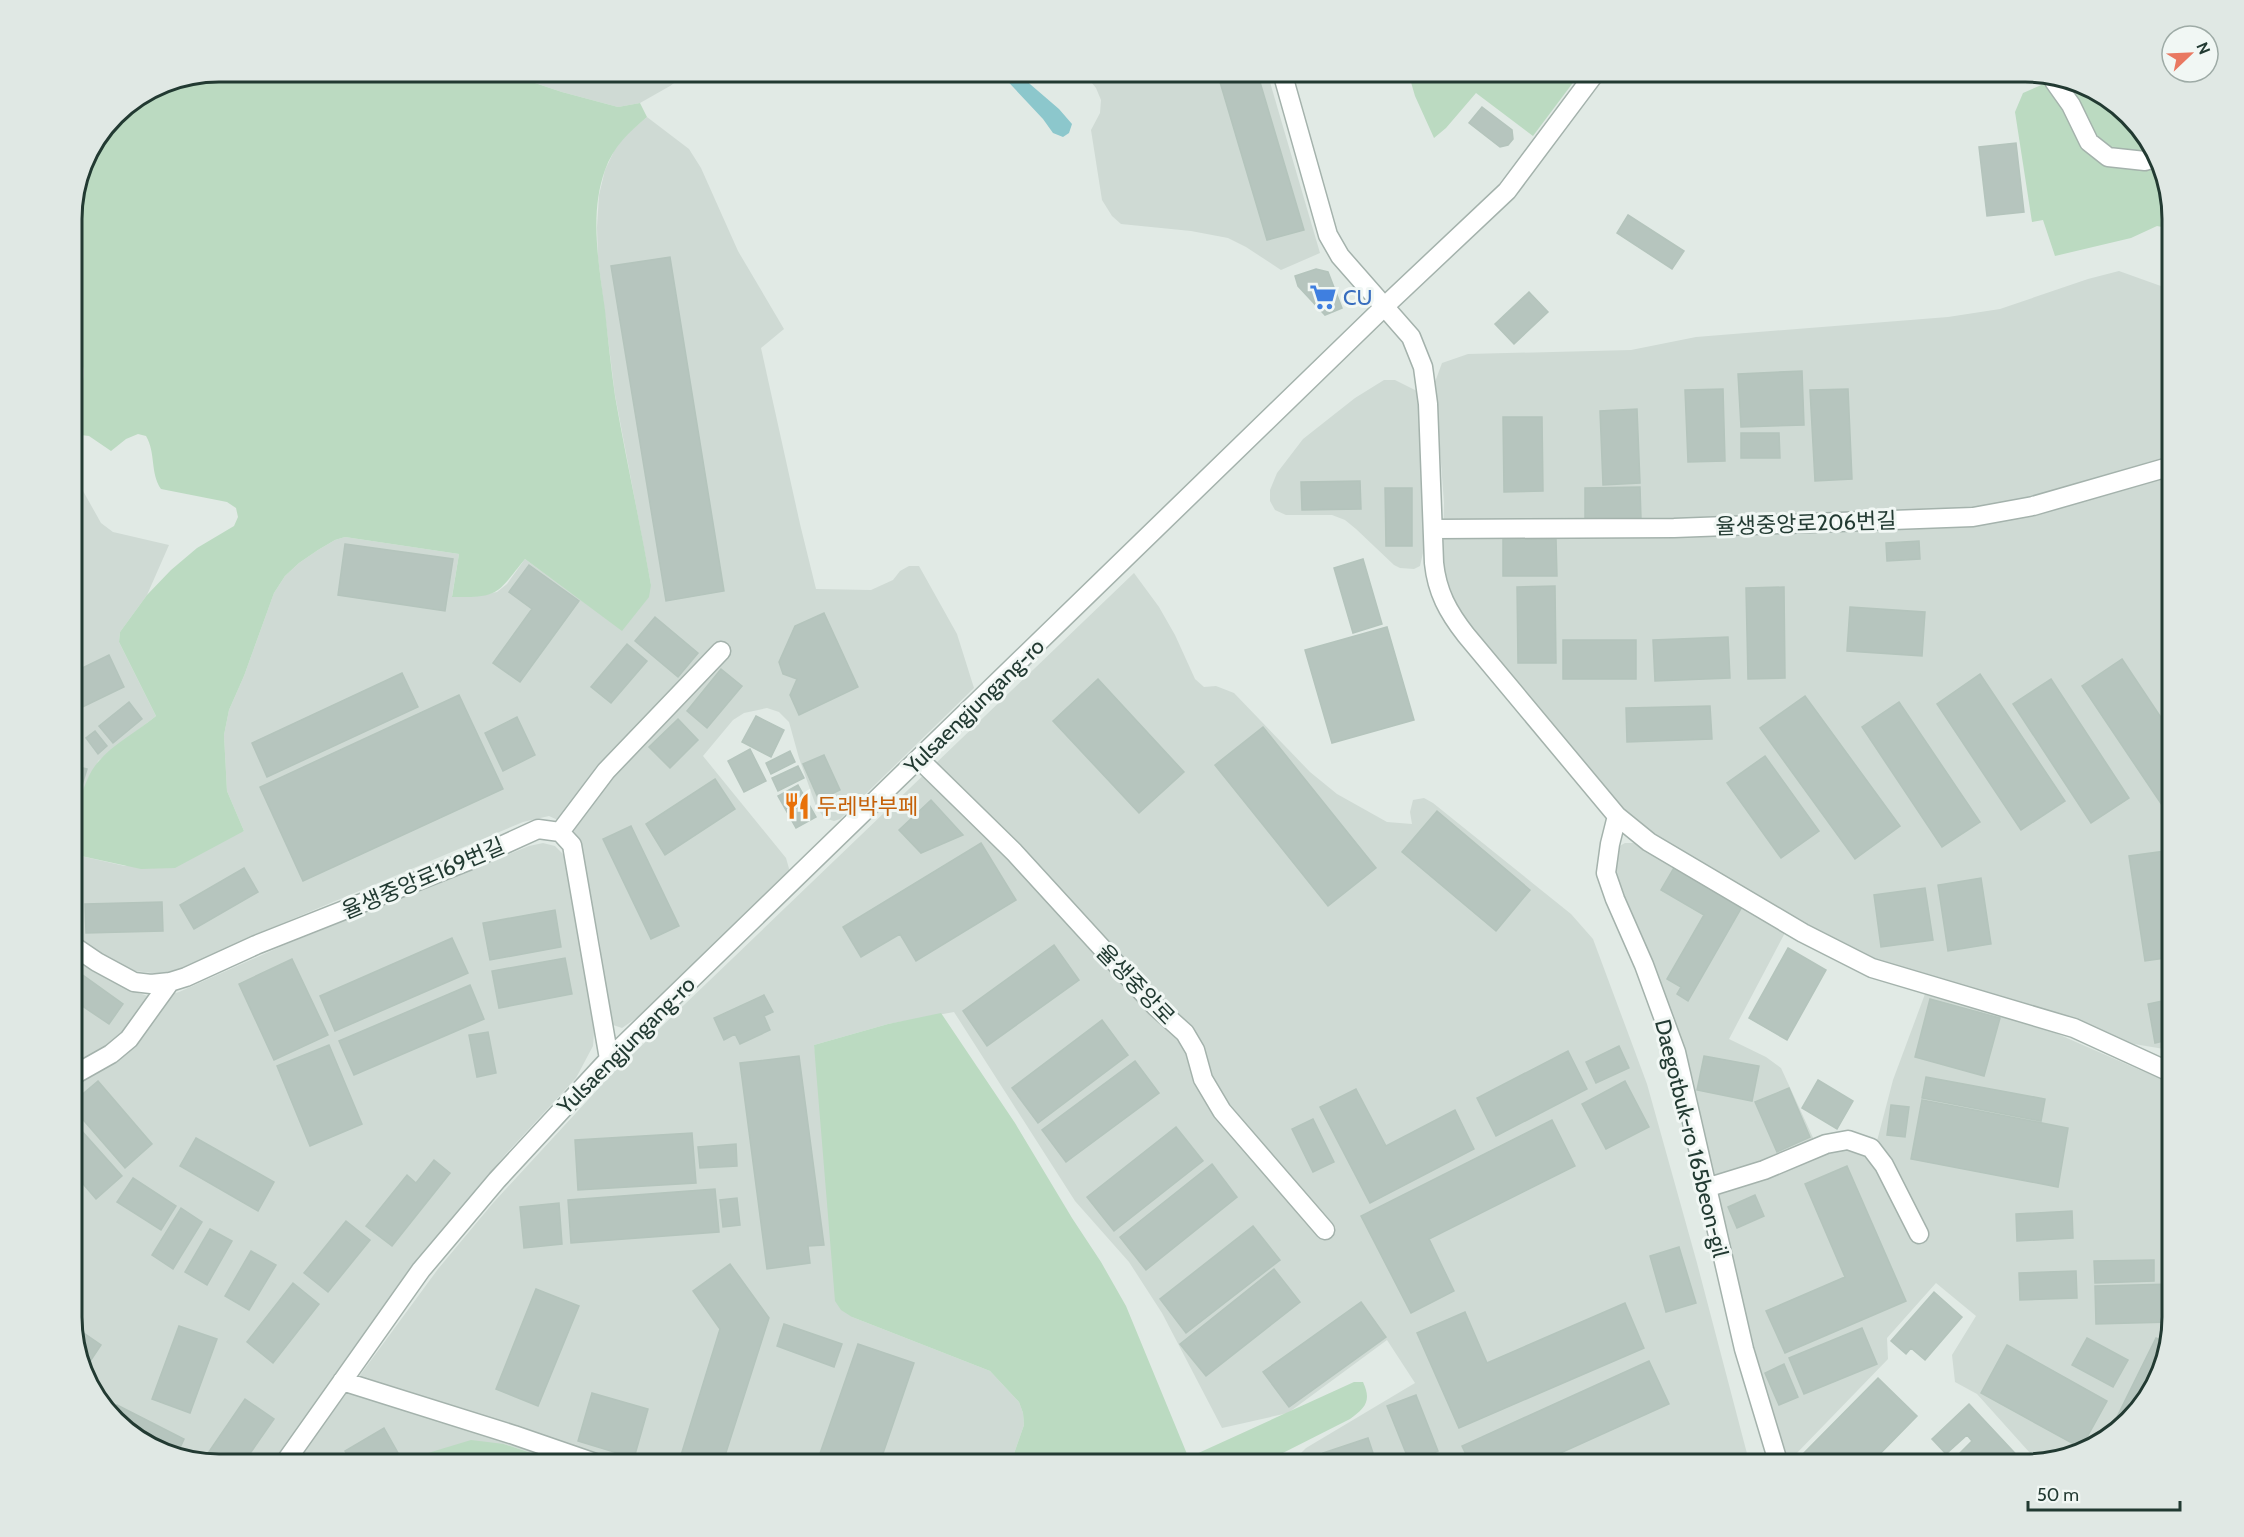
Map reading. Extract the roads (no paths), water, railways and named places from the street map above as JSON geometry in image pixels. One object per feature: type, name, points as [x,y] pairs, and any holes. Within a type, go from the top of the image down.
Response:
[{"type":"street","points":[[1285,83],[1328,235],[1340,256],[1411,337],[1423,367],[1428,404],[1436,582],[1442,599],[1452,617],[1617,816],[1649,842],[1803,933],[1872,968],[2074,1028],[2162,1068]]},
{"type":"street","name":"Yulsaengjungang-ro","points":[[291,1454],[421,1270],[459,1222],[609,1059],[1385,306],[1507,191],[1588,83]]},
{"type":"street","points":[[2058,87],[2071,105],[2089,142],[2098,150],[2108,157],[2147,160]]},
{"type":"street","name":"율생중앙로206번길","points":[[1434,529],[1674,528],[1973,517],[2033,506],[2162,469]]},
{"type":"street","points":[[609,1059],[572,845],[560,831],[606,771],[722,651]]},
{"type":"street","name":"율생중앙로","points":[[919,759],[998,835],[1155,1006],[1185,1033],[1195,1050],[1203,1079],[1222,1111],[1325,1230]]},
{"type":"street","name":"Daegotbuk-ro 165beon-gil","points":[[1617,816],[1606,873],[1644,965],[1676,1052],[1744,1349],[1772,1454]]},
{"type":"street","name":"율생중앙로169번길","points":[[83,952],[134,982],[151,984],[170,982],[256,945],[468,861],[538,829],[560,831]]},
{"type":"street","points":[[83,1070],[111,1054],[129,1039],[170,982]]},
{"type":"street","points":[[1706,1188],[1764,1170],[1826,1144],[1848,1140],[1871,1148],[1884,1165],[1919,1234]]},
{"type":"street","points":[[342,1381],[569,1454]]},
{"type":"water","points":[[1009,83],[1029,83],[1059,109],[1072,124],[1069,133],[1063,137],[1053,133]]},
{"type":"place","name":"CU","points":[[1323,297]]},
{"type":"place","name":"두레박부페","points":[[797,806]]}]
